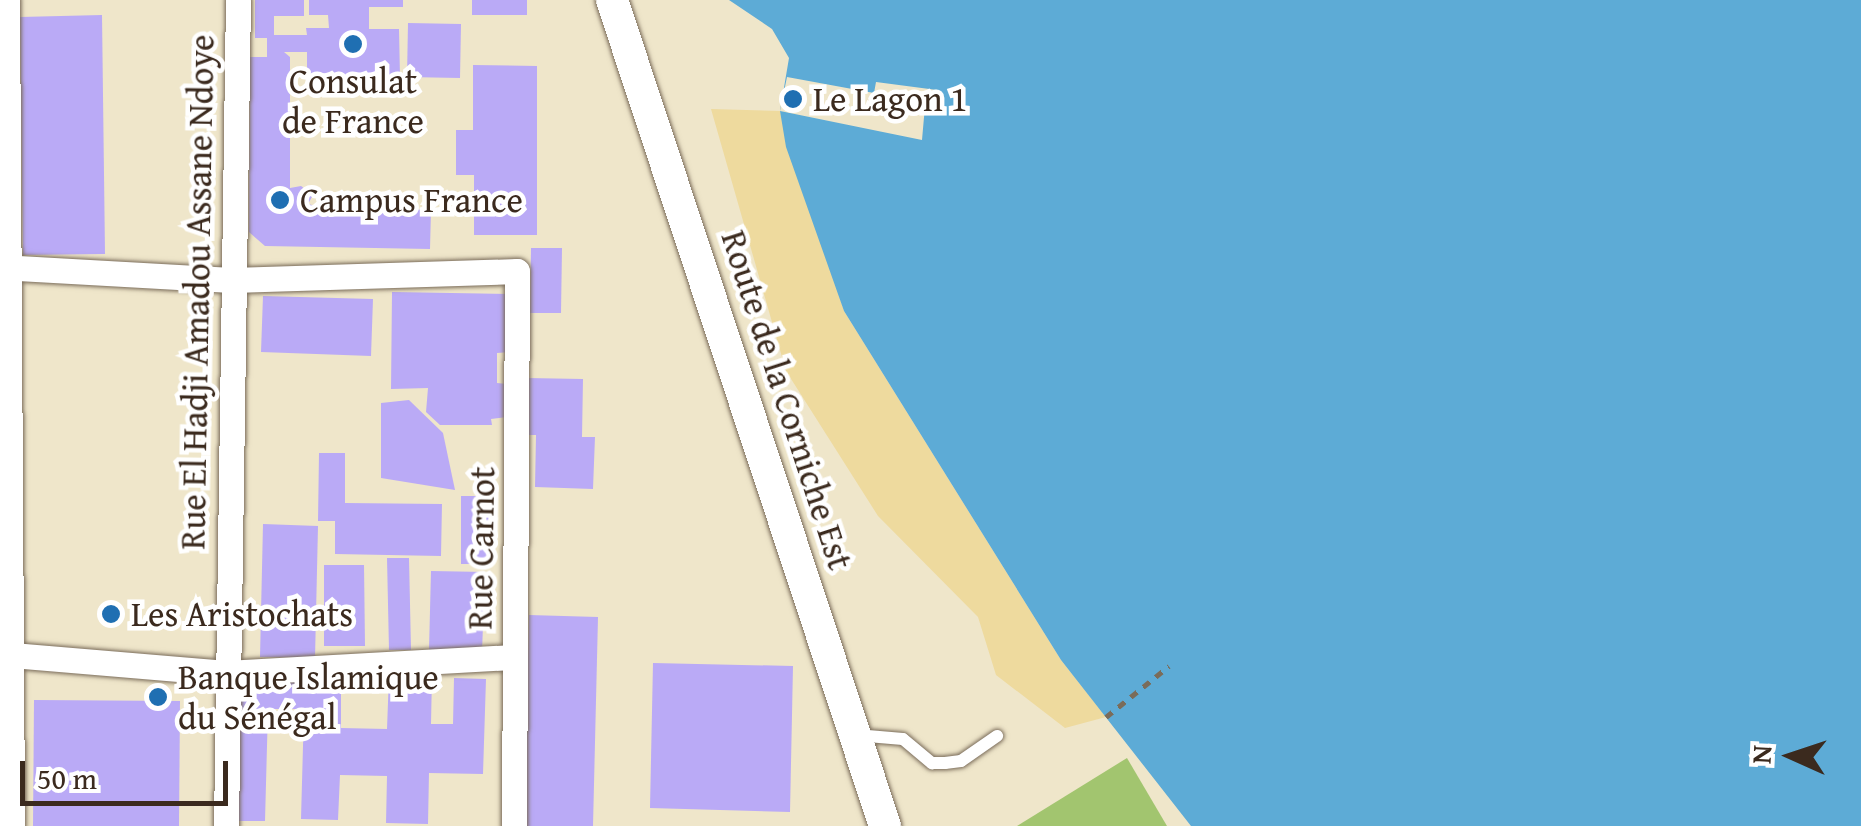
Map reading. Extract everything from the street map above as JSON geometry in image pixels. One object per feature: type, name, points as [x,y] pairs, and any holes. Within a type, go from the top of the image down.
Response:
[{"type":"street","points":[[7,0],[5,654],[12,826]]},
{"type":"street","name":"Rue El Hadji Amadou Assane Ndoye","points":[[226,826],[238,0]]},
{"type":"street","name":"Route de la Corniche Est","points":[[612,0],[885,826]]},
{"type":"street","points":[[4,267],[232,280]]},
{"type":"street","name":"Rue Carnot","points":[[232,280],[516,271],[514,826]]},
{"type":"street","points":[[5,654],[226,673],[515,657]]},
{"type":"lane","points":[[854,734],[903,739],[932,762],[945,763],[961,762],[997,736]]},
{"type":"path","points":[[1106,717],[1168,666]]},
{"type":"green space","points":[[1127,758],[1167,826],[1017,826]]},
{"type":"sand","points":[[711,109],[780,111],[844,311],[1061,660],[1106,717],[1065,728],[996,675],[978,617],[878,516],[786,371]]},
{"type":"water","points":[[729,0],[1861,0],[1861,826],[1191,826],[1061,660],[844,311],[786,147],[780,111],[789,58],[772,29]]},
{"type":"pier","points":[[787,77],[874,93],[876,82],[937,90],[936,107],[925,106],[922,140],[780,111]]},
{"type":"building","points":[[255,0],[304,0],[304,16],[274,16],[274,35],[307,35],[306,28],[329,28],[328,15],[309,15],[309,0],[403,0],[403,7],[369,7],[369,29],[399,29],[400,77],[307,79],[307,52],[284,52],[290,57],[290,188],[301,186],[313,195],[308,204],[316,206],[431,210],[430,249],[265,246],[249,232],[250,57],[267,57],[267,38],[255,38]]},
{"type":"building","points":[[472,0],[527,0],[527,15],[472,15]]},
{"type":"building","points":[[102,15],[105,254],[23,255],[20,17]]},
{"type":"building","points":[[408,23],[461,24],[460,78],[407,77]]},
{"type":"building","points":[[473,65],[537,66],[537,235],[474,235],[474,175],[456,175],[456,130],[473,130]]},
{"type":"building","points":[[531,248],[562,248],[561,313],[530,313]]},
{"type":"building","points":[[392,292],[512,294],[511,352],[497,353],[497,383],[507,384],[507,417],[491,419],[492,425],[440,425],[426,412],[428,388],[391,389]]},
{"type":"building","points":[[263,296],[373,299],[371,356],[261,352]]},
{"type":"building","points":[[527,378],[583,379],[582,437],[595,437],[593,489],[535,487],[536,435],[526,435]]},
{"type":"building","points":[[409,400],[443,433],[455,490],[381,478],[381,403]]},
{"type":"building","points":[[319,453],[345,453],[345,503],[442,504],[441,556],[335,554],[335,521],[318,521]]},
{"type":"building","points":[[461,496],[493,496],[493,564],[461,564]]},
{"type":"building","points":[[263,524],[318,526],[315,658],[260,657]]},
{"type":"building","points":[[387,558],[409,558],[411,650],[389,650]]},
{"type":"building","points":[[324,565],[364,565],[365,646],[324,646]]},
{"type":"building","points":[[431,571],[485,572],[482,652],[429,650]]},
{"type":"building","points":[[529,615],[598,617],[593,826],[524,826]]},
{"type":"building","points":[[653,663],[793,666],[790,812],[650,808]]},
{"type":"building","points":[[389,675],[432,675],[431,724],[453,724],[454,678],[486,679],[483,774],[429,773],[428,824],[386,823],[387,776],[340,775],[338,820],[301,819],[304,709],[268,709],[265,821],[233,821],[236,678],[341,680],[341,728],[387,729]]},
{"type":"building","points":[[34,700],[180,701],[179,826],[33,826]]},
{"type":"place","name":"Consulat de France","points":[[353,44]]},
{"type":"place","name":"Le Lagon 1","points":[[793,99]]},
{"type":"place","name":"Campus France","points":[[280,200]]},
{"type":"place","name":"Les Aristochats","points":[[111,614]]},
{"type":"place","name":"Banque Islamique du Sénégal","points":[[158,697]]}]
